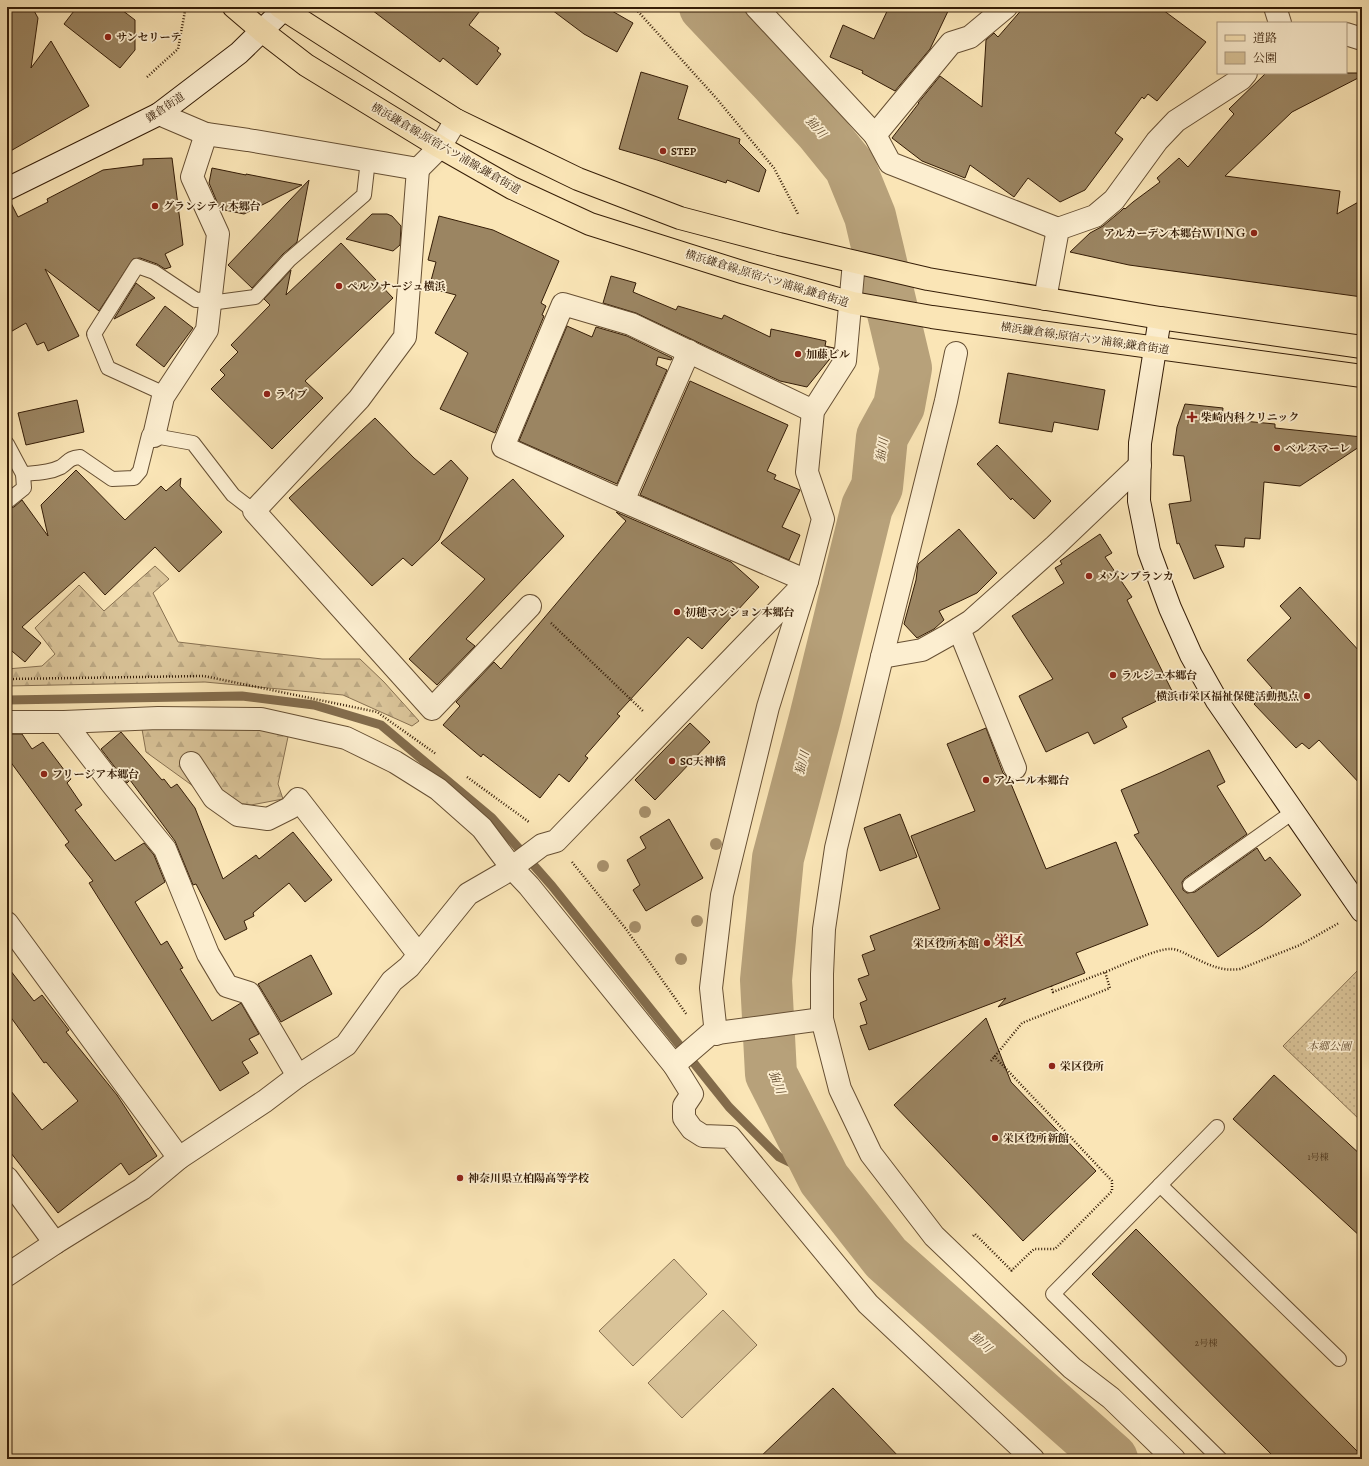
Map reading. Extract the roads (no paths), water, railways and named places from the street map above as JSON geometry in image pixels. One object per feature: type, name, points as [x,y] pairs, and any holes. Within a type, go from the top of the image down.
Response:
[{"type":"main road","name":"横浜鎌倉線;原宿六ツ浦線;鎌倉街道","points":[[234,7],[306,65],[440,147],[512,188],[590,224],[745,273],[852,303],[932,317],[1362,376]]},
{"type":"main road","points":[[283,8],[321,35],[456,120],[578,179],[680,218],[779,244],[928,278],[1160,318],[1362,347]]},
{"type":"street","points":[[756,7],[875,136],[890,163],[1058,229],[1079,223],[1095,216],[1114,200],[1156,141],[1176,121],[1241,79],[1245,74]]},
{"type":"street","points":[[875,136],[951,43],[970,37],[1006,7]]},
{"type":"street","points":[[1275,7],[1280,22]]},
{"type":"street","name":"鎌倉街道","points":[[7,189],[159,114],[239,53],[283,8]]},
{"type":"street","points":[[1347,34],[1362,39]]},
{"type":"street","points":[[159,114],[206,134],[418,169]]},
{"type":"street","points":[[456,120],[440,147],[418,169],[405,337],[359,399],[254,511],[432,709],[530,606]]},
{"type":"street","points":[[154,436],[165,394],[207,330],[218,234],[192,177],[206,134]]},
{"type":"street","points":[[1045,299],[1058,229]]},
{"type":"street","points":[[716,1034],[711,988],[722,895],[768,707],[807,581],[823,519],[807,472],[814,411],[845,361],[852,303],[854,262]]},
{"type":"street","points":[[807,581],[503,447],[563,304],[631,324],[814,411]]},
{"type":"street","points":[[1160,318],[1154,347],[1140,443],[1139,501],[1149,551],[1170,608],[1191,655],[1217,701],[1362,911]]},
{"type":"street","points":[[623,501],[689,351]]},
{"type":"street","points":[[956,353],[946,401],[836,848],[824,929],[822,1019],[840,1089],[871,1154],[934,1236],[1072,1368],[1111,1398],[1174,1459]]},
{"type":"street","points":[[882,657],[922,650],[972,621],[1140,466]]},
{"type":"street","points":[[7,1275],[55,1243],[142,1190],[179,1158],[265,1101],[298,1076],[346,1045],[392,981],[409,967],[468,894],[542,846],[556,842],[662,730],[807,581]]},
{"type":"street","points":[[959,629],[1015,768]]},
{"type":"street","points":[[7,722],[64,722],[158,718],[261,719],[346,738],[394,762],[438,789],[482,828],[674,1065],[692,1094],[684,1106],[684,1118],[692,1129],[703,1136],[730,1137],[868,1304],[1033,1459]]},
{"type":"street","points":[[64,722],[165,849],[208,954],[227,986],[249,993],[298,1076]]},
{"type":"street","points":[[191,763],[214,798],[238,815],[268,819],[290,808],[298,799],[419,955]]},
{"type":"street","points":[[7,923],[179,1158]]},
{"type":"street","points":[[674,1065],[710,1034],[822,1019]]},
{"type":"street","points":[[7,1178],[55,1243]]},
{"type":"lane","points":[[165,394],[108,368],[94,334],[137,266],[154,272],[196,300],[210,301],[255,296],[289,260],[364,195],[368,160]]},
{"type":"lane","points":[[23,474],[44,473],[62,466],[68,460],[80,457],[112,479],[134,478],[140,471],[148,434],[193,443],[233,495],[254,511]]},
{"type":"lane","points":[[7,444],[23,474],[24,488],[7,500]]},
{"type":"lane","points":[[1190,885],[1293,812]]},
{"type":"lane","points":[[1217,1127],[1053,1294],[1220,1459]]},
{"type":"lane","points":[[1160,1185],[1339,1359]]},
{"type":"waterway","name":"㹨川","points":[[705,7],[820,130],[850,167],[870,216],[906,368],[899,406],[882,437],[877,487],[867,507],[815,718],[778,858],[766,980],[771,1074],[824,1179],[886,1258],[1112,1459]]},
{"type":"waterway","points":[[7,700],[242,696],[314,705],[381,725],[492,818],[552,886],[729,1107],[779,1157],[824,1179]]},
{"type":"place","name":"サンセリーテ","points":[[108,37]]},
{"type":"place","name":"STEP","points":[[663,151]]},
{"type":"place","name":"グランシティ本郷台","points":[[155,206]]},
{"type":"place","name":"アルカーデン本郷台ＷＩＮＧ","points":[[1254,233]]},
{"type":"place","name":"ペルソナージュ横浜","points":[[339,286]]},
{"type":"place","name":"加藤ビル","points":[[798,354]]},
{"type":"place","name":"ライブ","points":[[267,394]]},
{"type":"place","name":"柴崎内科クリニック","points":[[1192,417]]},
{"type":"place","name":"ベルスマーレ","points":[[1277,448]]},
{"type":"place","name":"メゾンブランカ","points":[[1089,576]]},
{"type":"place","name":"初穂マンション本郷台","points":[[677,612]]},
{"type":"place","name":"ラルジュ本郷台","points":[[1113,675]]},
{"type":"place","name":"横浜市栄区福祉保健活動拠点","points":[[1307,696]]},
{"type":"place","name":"SC天神橋","points":[[672,761]]},
{"type":"place","name":"フリージア本郷台","points":[[44,774]]},
{"type":"place","name":"アムール本郷台","points":[[986,780]]},
{"type":"place","name":"栄区役所本館","points":[[987,943]]},
{"type":"place","name":"栄区役所","points":[[1052,1066]]},
{"type":"place","name":"栄区役所新館","points":[[995,1138]]},
{"type":"place","name":"神奈川県立柏陽高等学校","points":[[460,1178]]},
{"type":"district","name":"栄区","points":[[1009,941]]},
{"type":"park label","name":"本郷公園","points":[[1329,1046]]}]
